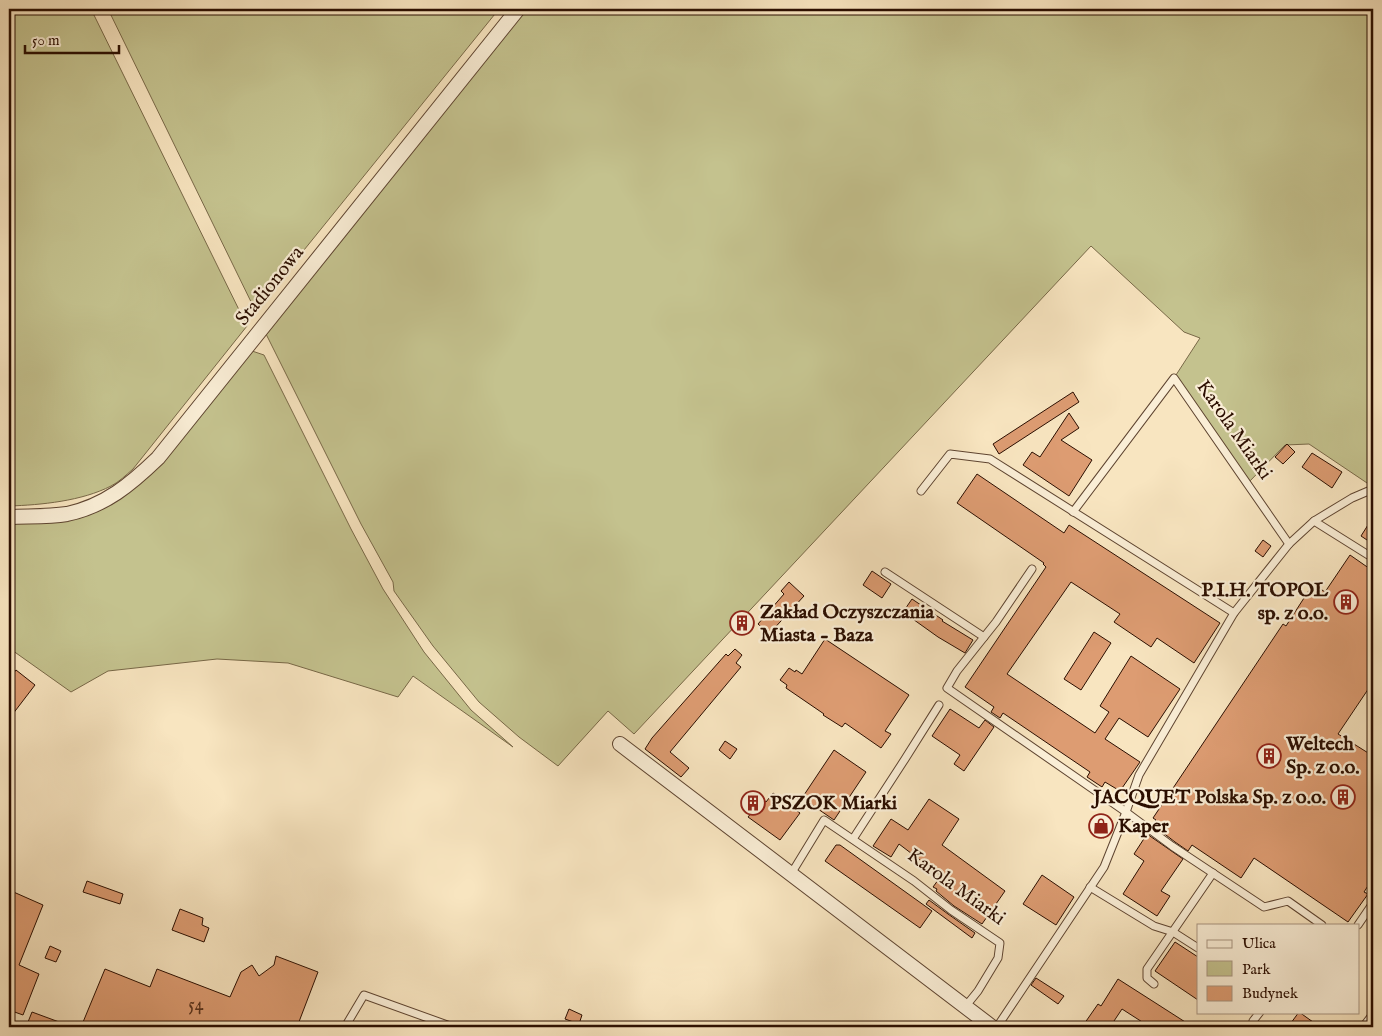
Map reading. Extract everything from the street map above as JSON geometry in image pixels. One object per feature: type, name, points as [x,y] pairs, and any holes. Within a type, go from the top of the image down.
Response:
[{"type":"street","name":"Stadionowa","points":[[9,516],[66,514],[90,506],[117,494],[158,458],[518,9]]},
{"type":"street","points":[[620,744],[992,1027]]},
{"type":"lane","name":"Karola Miarki","points":[[1073,512],[1174,378],[1289,544]]},
{"type":"lane","points":[[921,491],[950,454],[990,459],[1234,613]]},
{"type":"lane","points":[[997,1027],[1104,867],[1139,775],[1234,613],[1289,544],[1314,520],[1373,488]]},
{"type":"lane","points":[[1314,520],[1373,558]]},
{"type":"lane","points":[[1032,569],[984,637],[957,671],[947,688],[1172,846],[1264,907],[1288,901],[1321,924]]},
{"type":"lane","points":[[885,572],[984,637]]},
{"type":"lane","points":[[853,839],[939,705]]},
{"type":"lane","name":"Karola Miarki","points":[[791,874],[824,820],[1000,942],[998,958],[978,991],[965,1007]]},
{"type":"lane","points":[[1154,984],[1147,978],[1147,969],[1213,873]]},
{"type":"lane","points":[[1090,887],[1154,926],[1172,932],[1197,947]]},
{"type":"lane","points":[[1359,924],[1373,903]]},
{"type":"lane","points":[[345,1027],[364,995],[453,1027]]},
{"type":"lane","points":[[1253,1021],[1258,1014]]},
{"type":"lane","points":[[1363,1027],[1373,1014]]},
{"type":"green space","points":[[9,9],[91,9],[247,326],[133,469],[120,480],[100,491],[74,499],[34,505],[9,506]]},
{"type":"green space","points":[[108,9],[499,9],[256,312]]},
{"type":"green space","points":[[526,9],[1373,9],[1373,487],[1309,444],[1285,445],[1248,483],[1176,375],[1200,338],[1184,332],[1091,246],[634,734],[608,711],[558,766],[519,737],[479,702],[433,646],[394,591],[393,582],[361,524],[265,332]]},
{"type":"green space","points":[[252,351],[264,355],[383,589],[424,652],[471,710],[513,747],[413,676],[398,697],[288,663],[217,659],[108,671],[71,692],[9,648],[9,523],[41,522],[141,483],[161,465]]},
{"type":"building","points":[[1073,392],[1079,402],[999,454],[993,444]]},
{"type":"building","points":[[1069,413],[1079,428],[1061,440],[1092,460],[1069,496],[1023,465],[1032,452],[1040,457]]},
{"type":"building","points":[[1287,444],[1295,452],[1283,464],[1275,457]]},
{"type":"building","points":[[1312,453],[1342,472],[1332,488],[1302,467]]},
{"type":"building","points":[[977,474],[1064,533],[1069,525],[1220,623],[1194,663],[1157,638],[1151,647],[1114,622],[1120,614],[1071,582],[1007,674],[1095,733],[1109,712],[1100,706],[1131,656],[1180,689],[1148,737],[1119,718],[1105,739],[1140,762],[1120,791],[1105,782],[1102,787],[1087,777],[1090,772],[1003,713],[1000,718],[991,712],[994,707],[965,687],[1046,567],[1044,563],[957,503]]},
{"type":"building","points":[[1373,517],[1373,544],[1361,536]]},
{"type":"building","points":[[1263,540],[1271,546],[1263,557],[1255,551]]},
{"type":"building","points":[[1350,555],[1373,571],[1373,682],[1338,734],[1373,756],[1373,878],[1364,892],[1368,894],[1348,922],[1254,858],[1241,878],[1192,845],[1188,851],[1153,825],[1156,820],[1153,818],[1283,624],[1286,626],[1313,584],[1325,592]]},
{"type":"building","points":[[872,571],[891,584],[882,598],[863,585]]},
{"type":"building","points":[[789,582],[804,596],[769,634],[758,624],[784,594],[781,591]]},
{"type":"building","points":[[912,599],[942,621],[973,640],[965,653],[938,637],[903,612]]},
{"type":"building","points":[[1094,632],[1111,643],[1081,690],[1064,679]]},
{"type":"building","points":[[825,639],[909,695],[885,731],[891,734],[881,748],[845,723],[842,727],[823,715],[786,688],[787,685],[780,680],[789,668],[802,674]]},
{"type":"building","points":[[735,649],[742,655],[736,663],[741,667],[670,752],[689,768],[681,777],[645,749],[652,738],[726,654],[728,656]]},
{"type":"building","points":[[16,670],[35,685],[9,719],[9,679]]},
{"type":"building","points":[[950,709],[979,728],[985,720],[994,727],[964,771],[954,764],[960,755],[932,736]]},
{"type":"building","points":[[725,741],[737,749],[730,759],[719,750]]},
{"type":"building","points":[[834,750],[866,772],[834,820],[802,798]]},
{"type":"building","points":[[773,793],[800,813],[780,840],[748,817],[752,812],[745,806],[754,794],[766,802]]},
{"type":"building","points":[[929,799],[959,819],[942,845],[1005,891],[982,924],[954,906],[936,891],[937,889],[933,887],[941,876],[899,844],[891,857],[873,846],[891,819],[908,830]]},
{"type":"building","name":"Kaper","points":[[1099,814],[1113,825],[1104,838],[1089,828]]},
{"type":"building","points":[[1147,834],[1183,859],[1161,891],[1170,896],[1157,916],[1123,894],[1144,861],[1134,854]]},
{"type":"building","points":[[836,845],[840,845],[932,911],[920,928],[825,861]]},
{"type":"building","points":[[1042,875],[1074,897],[1056,925],[1023,904]]},
{"type":"building","points":[[87,881],[123,894],[120,904],[83,892]]},
{"type":"building","points":[[9,890],[43,905],[19,965],[39,974],[23,1015],[9,1010]]},
{"type":"building","points":[[929,900],[975,933],[972,938],[926,904]]},
{"type":"building","points":[[180,909],[203,918],[202,925],[209,928],[204,942],[172,930]]},
{"type":"building","points":[[1175,942],[1197,956],[1197,999],[1155,971]]},
{"type":"building","points":[[50,946],[61,951],[56,962],[45,958]]},
{"type":"building","points":[[276,956],[318,972],[297,1027],[81,1027],[105,969],[150,987],[157,969],[230,997],[241,972],[252,965],[259,976],[274,965]]},
{"type":"building","points":[[1036,978],[1064,996],[1058,1004],[1031,985]]},
{"type":"building","points":[[1118,979],[1193,1027],[1150,1027],[1122,1009],[1110,1027],[1082,1027],[1098,1004],[1101,1006]]},
{"type":"building","points":[[569,1009],[582,1015],[579,1024],[565,1019]]},
{"type":"building","points":[[32,1012],[70,1026],[70,1027],[26,1027]]},
{"type":"building","points":[[1298,1014],[1302,1014],[1320,1027],[1288,1027]]},
{"type":"place","name":"P.I.H. TOPOL sp. z o.o.","points":[[1346,602]]},
{"type":"place","name":"Zakład Oczyszczania Miasta - Baza","points":[[742,623]]},
{"type":"place","name":"Weltech Sp. z o.o.","points":[[1269,756]]},
{"type":"place","name":"JACQUET Polska Sp. z o.o.","points":[[1343,797]]},
{"type":"place","name":"PSZOK Miarki","points":[[753,803]]},
{"type":"place","name":"Kaper","points":[[1101,826]]}]
